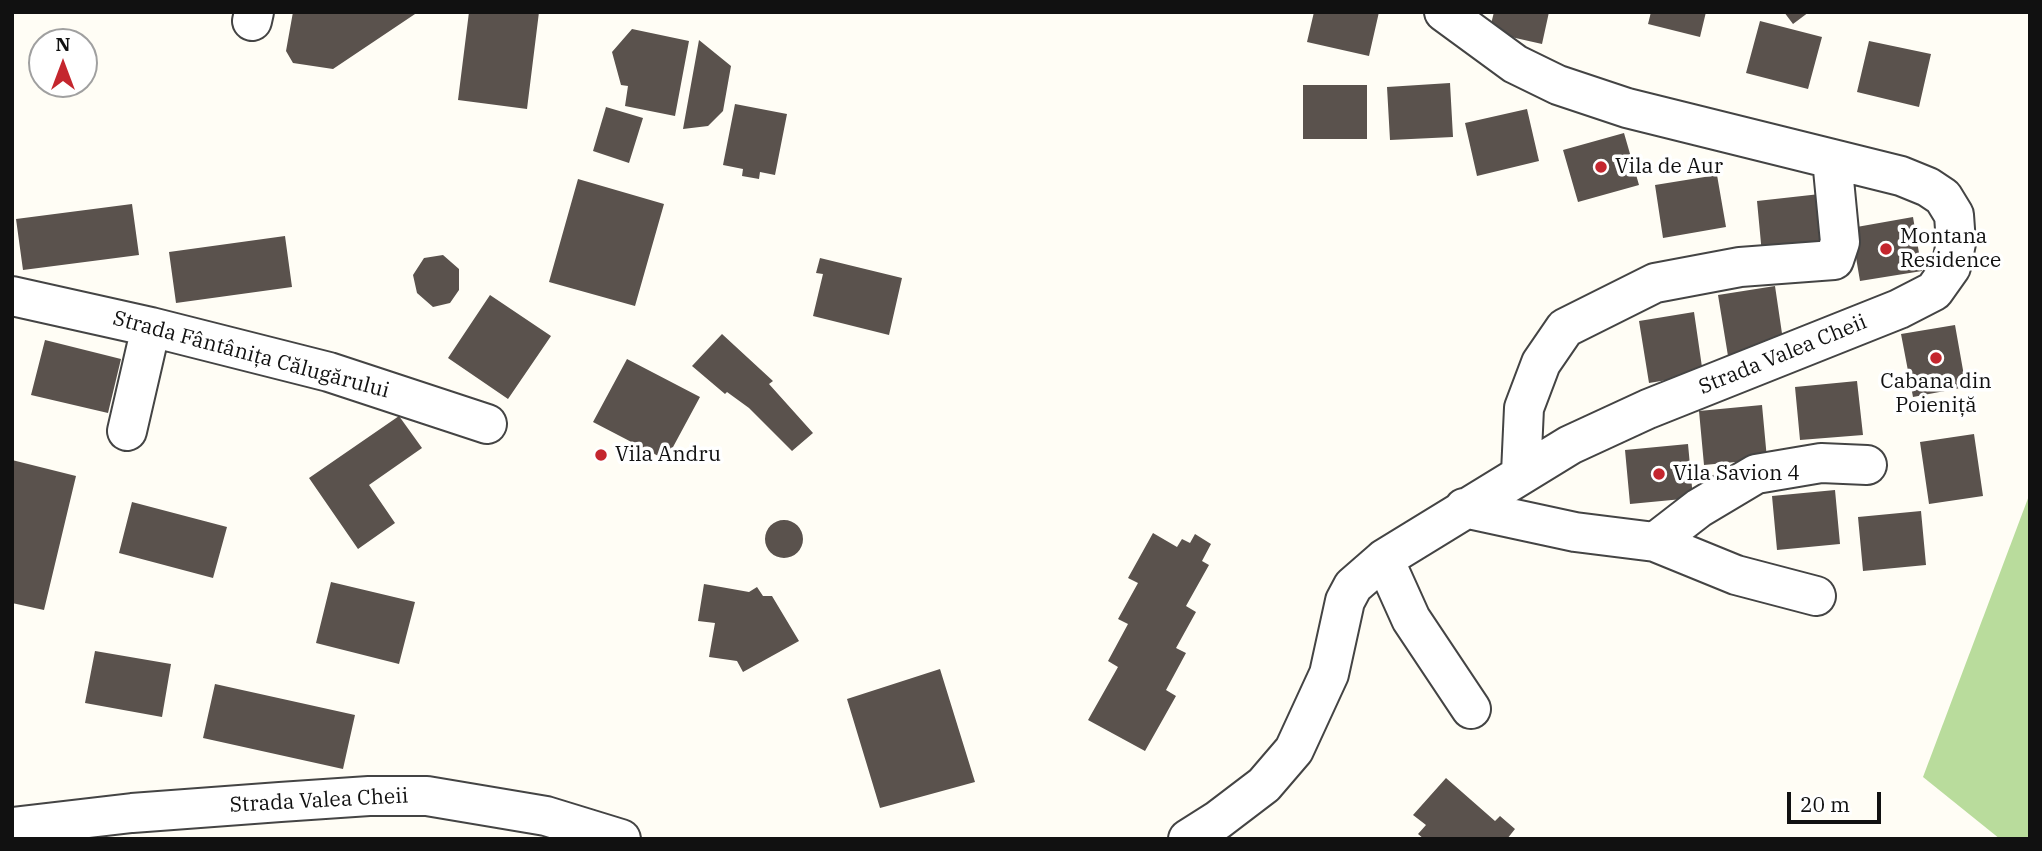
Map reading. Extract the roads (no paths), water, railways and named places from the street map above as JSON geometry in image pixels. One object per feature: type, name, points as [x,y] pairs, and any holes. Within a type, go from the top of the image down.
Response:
[{"type":"street","name":"Strada Valea Cheii","points":[[1188,839],[1264,785],[1294,750],[1329,674],[1345,601],[1353,586],[1384,559],[1521,472],[1648,409],[1889,313],[1934,291],[1951,267],[1956,243],[1954,215],[1943,197],[1928,187],[1901,176],[1627,108],[1558,85],[1516,64],[1444,12]]},
{"type":"street","points":[[1521,472],[1524,408],[1541,363],[1565,328],[1655,283],[1741,267],[1834,260],[1840,242],[1832,159]]},
{"type":"street","name":"Strada Fântânița Călugărului","points":[[12,296],[151,327],[328,372],[487,424]]},
{"type":"street","points":[[127,431],[151,327]]},
{"type":"street","points":[[1655,542],[1699,508],[1756,474],[1821,463],[1867,465]]},
{"type":"street","points":[[1464,508],[1575,532],[1655,542],[1736,575],[1816,596]]},
{"type":"street","points":[[1384,559],[1411,619],[1471,709]]},
{"type":"street","name":"Strada Valea Cheii","points":[[12,827],[132,813],[369,796],[427,796],[546,816],[621,839]]},
{"type":"place","name":"Vila de Aur","points":[[1601,167]]},
{"type":"place","name":"Montana Residence","points":[[1886,249]]},
{"type":"place","name":"Cabana din Poieniță","points":[[1936,358]]},
{"type":"place","name":"Vila Andru","points":[[601,455]]},
{"type":"place","name":"Vila Savion 4","points":[[1659,474]]}]
